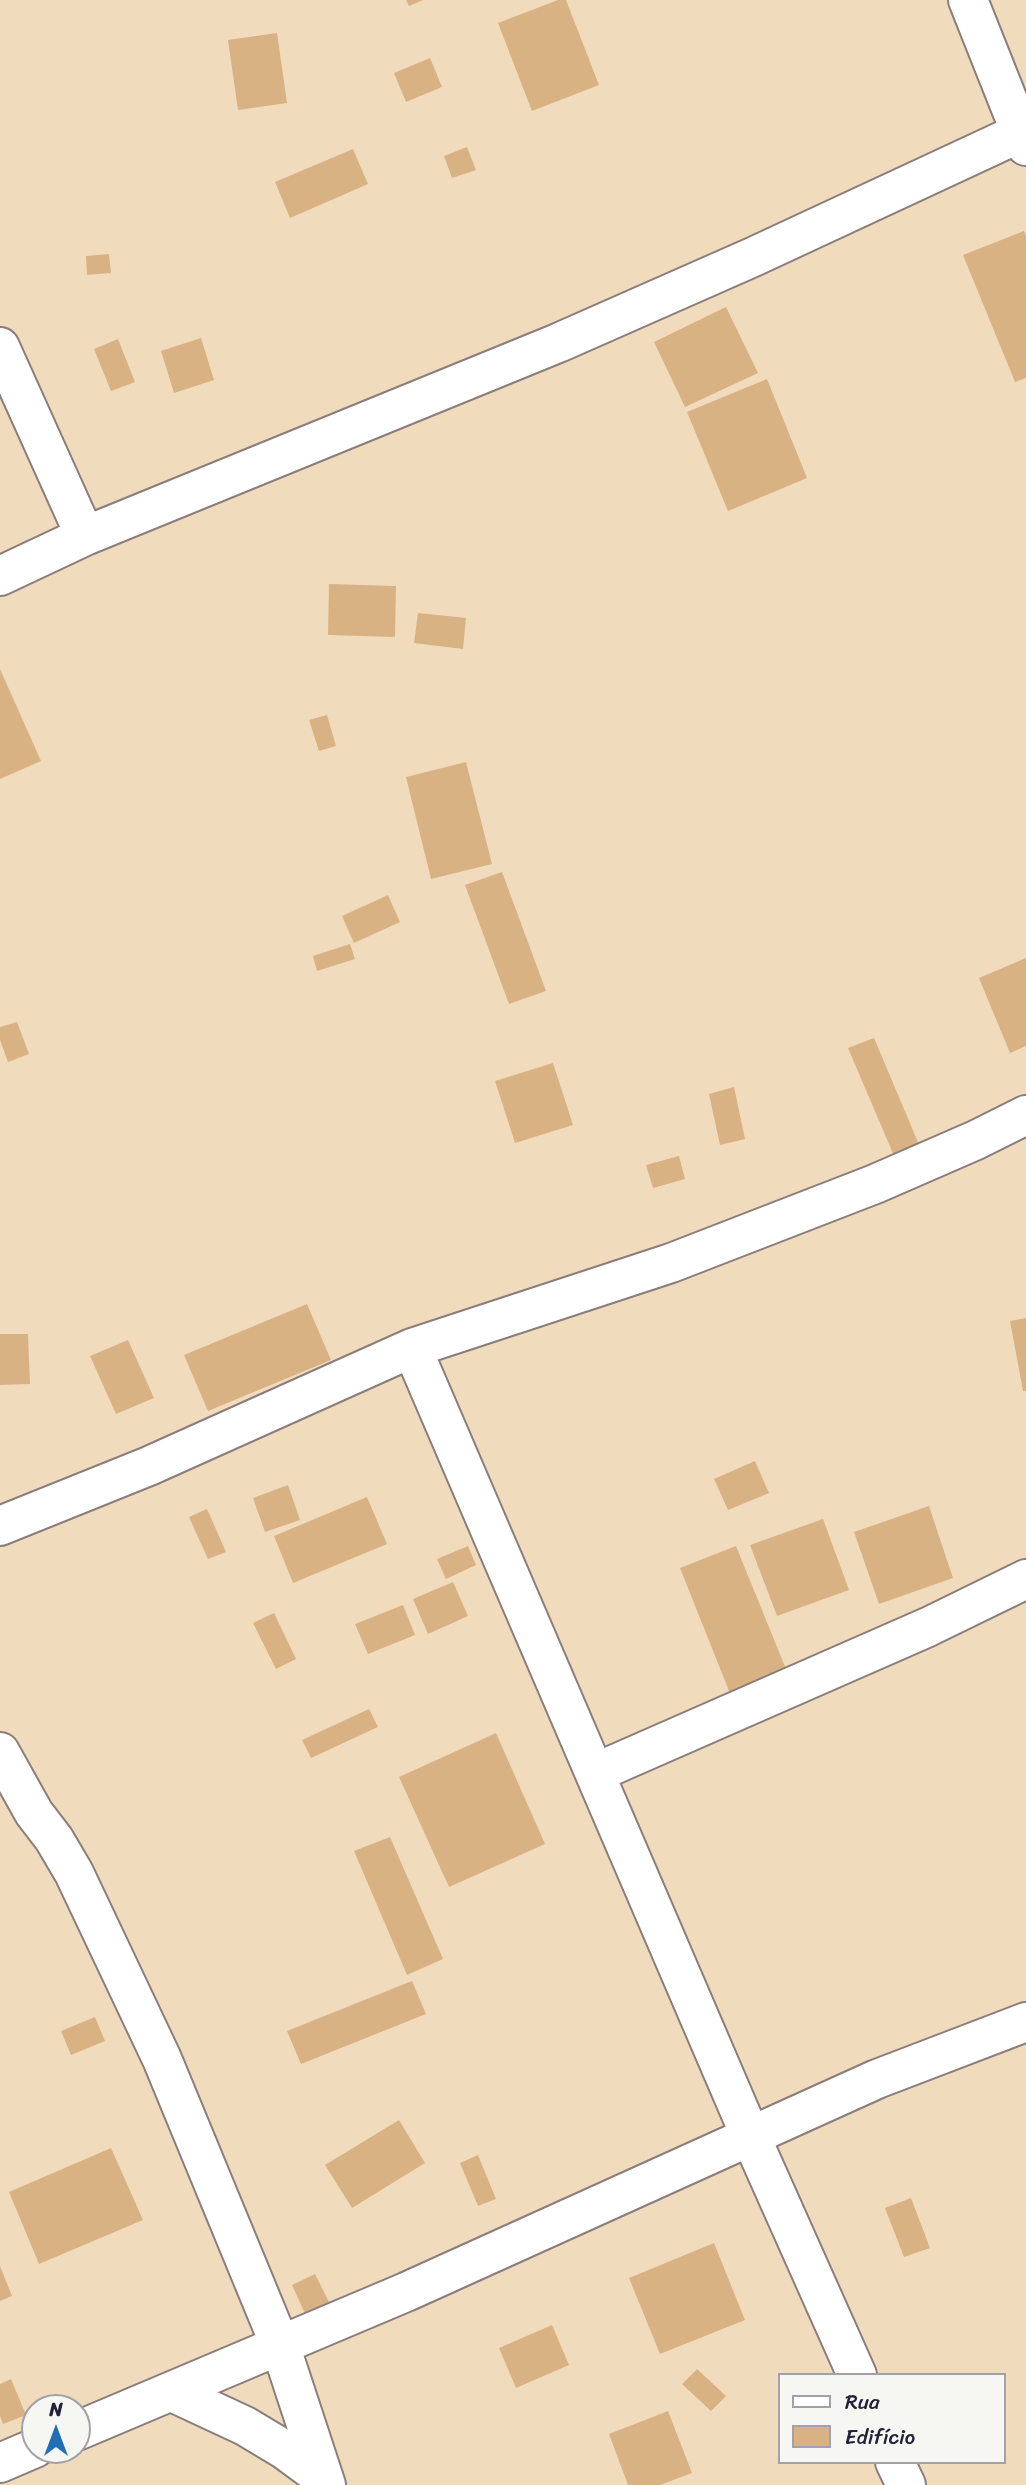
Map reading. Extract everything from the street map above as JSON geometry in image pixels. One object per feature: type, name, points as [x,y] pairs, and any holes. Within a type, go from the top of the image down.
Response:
[{"type":"street","points":[[0,576],[85,536],[558,343],[1024,136],[968,0]]},
{"type":"street","points":[[0,346],[85,536]]},
{"type":"street","points":[[0,1526],[149,1466],[412,1348],[671,1263],[876,1184],[1026,1115]]},
{"type":"street","points":[[412,1348],[750,2136],[856,2373]]},
{"type":"street","points":[[595,1773],[915,1633],[1026,1579]]},
{"type":"street","points":[[0,1752],[34,1813],[54,1839],[74,1873],[156,2046],[280,2345],[324,2481]]},
{"type":"street","points":[[91,2425],[406,2292],[877,2078],[1026,2022]]},
{"type":"street","points":[[172,2392],[245,2426],[285,2450],[324,2481]]},
{"type":"street","points":[[0,2463],[21,2454]]},
{"type":"street","points":[[896,2464],[906,2485]]},
{"type":"building","points":[[406,0],[423,0],[409,6]]},
{"type":"building","points":[[558,0],[566,0],[599,85],[532,111],[498,23]]},
{"type":"building","points":[[277,33],[287,103],[238,110],[228,40]]},
{"type":"building","points":[[430,58],[442,87],[406,102],[394,73]]},
{"type":"building","points":[[467,147],[476,170],[452,178],[444,156]]},
{"type":"building","points":[[353,149],[368,184],[290,218],[275,182]]},
{"type":"building","points":[[1024,231],[1026,378],[1015,382],[963,255]]},
{"type":"building","points":[[109,254],[111,273],[87,275],[86,256]]},
{"type":"building","points":[[726,307],[758,373],[685,407],[654,342]]},
{"type":"building","points":[[201,338],[214,380],[174,393],[161,351]]},
{"type":"building","points":[[118,339],[135,382],[111,391],[94,349]]},
{"type":"building","points":[[767,379],[807,478],[728,511],[687,412]]},
{"type":"building","points":[[329,584],[396,586],[395,637],[328,635]]},
{"type":"building","points":[[418,613],[466,618],[463,649],[414,643]]},
{"type":"building","points":[[0,669],[41,761],[0,779]]},
{"type":"building","points":[[327,715],[336,746],[319,751],[309,720]]},
{"type":"building","points":[[466,762],[492,864],[431,879],[406,777]]},
{"type":"building","points":[[502,872],[546,991],[509,1004],[465,885]]},
{"type":"building","points":[[388,895],[400,922],[354,943],[342,916]]},
{"type":"building","points":[[350,944],[355,959],[317,971],[313,956]]},
{"type":"building","points":[[1026,958],[1026,1046],[1010,1053],[979,978]]},
{"type":"building","points":[[17,1022],[29,1054],[8,1062],[0,1040],[0,1027]]},
{"type":"building","points":[[874,1038],[920,1147],[895,1158],[848,1048]]},
{"type":"building","points":[[553,1063],[573,1125],[515,1143],[495,1081]]},
{"type":"building","points":[[734,1087],[745,1139],[720,1145],[709,1094]]},
{"type":"building","points":[[679,1156],[685,1179],[653,1188],[646,1165]]},
{"type":"building","points":[[307,1304],[331,1360],[208,1411],[184,1355]]},
{"type":"building","points":[[1026,1318],[1026,1391],[1023,1391],[1010,1321]]},
{"type":"building","points":[[0,1334],[28,1334],[30,1384],[0,1385]]},
{"type":"building","points":[[128,1340],[154,1398],[116,1414],[90,1356]]},
{"type":"building","points":[[755,1461],[769,1493],[728,1510],[714,1479]]},
{"type":"building","points":[[288,1485],[300,1520],[265,1532],[253,1498]]},
{"type":"building","points":[[367,1497],[387,1544],[293,1583],[274,1536]]},
{"type":"building","points":[[929,1506],[953,1578],[879,1604],[854,1532]]},
{"type":"building","points":[[207,1509],[226,1552],[208,1559],[189,1517]]},
{"type":"building","points":[[823,1519],[849,1590],[777,1616],[750,1545]]},
{"type":"building","points":[[468,1546],[476,1565],[446,1579],[437,1559]]},
{"type":"building","points":[[736,1546],[790,1679],[733,1701],[680,1568]]},
{"type":"building","points":[[453,1582],[468,1616],[428,1634],[413,1599]]},
{"type":"building","points":[[403,1605],[415,1635],[368,1654],[355,1624]]},
{"type":"building","points":[[274,1613],[296,1659],[276,1669],[253,1623]]},
{"type":"building","points":[[369,1709],[378,1727],[311,1758],[302,1740]]},
{"type":"building","points":[[496,1733],[545,1844],[449,1887],[399,1777]]},
{"type":"building","points":[[390,1837],[443,1959],[407,1975],[354,1851]]},
{"type":"building","points":[[412,1981],[426,2014],[301,2064],[287,2031]]},
{"type":"building","points":[[95,2017],[105,2041],[71,2055],[61,2031]]},
{"type":"building","points":[[399,2120],[425,2163],[352,2208],[325,2165]]},
{"type":"building","points":[[111,2148],[143,2220],[39,2264],[9,2192]]},
{"type":"building","points":[[478,2155],[496,2199],[478,2206],[460,2163]]},
{"type":"building","points":[[911,2198],[930,2248],[904,2257],[885,2208]]},
{"type":"building","points":[[714,2243],[745,2320],[660,2354],[629,2278]]},
{"type":"building","points":[[0,2266],[12,2296],[0,2301]]},
{"type":"building","points":[[315,2274],[332,2308],[308,2320],[292,2285]]},
{"type":"building","points":[[552,2325],[569,2365],[516,2388],[499,2348]]},
{"type":"building","points":[[697,2369],[726,2396],[711,2411],[682,2384]]},
{"type":"building","points":[[11,2379],[21,2403],[21,2417],[3,2424],[0,2416],[0,2384]]},
{"type":"building","points":[[668,2411],[692,2473],[660,2485],[628,2485],[609,2434]]}]
